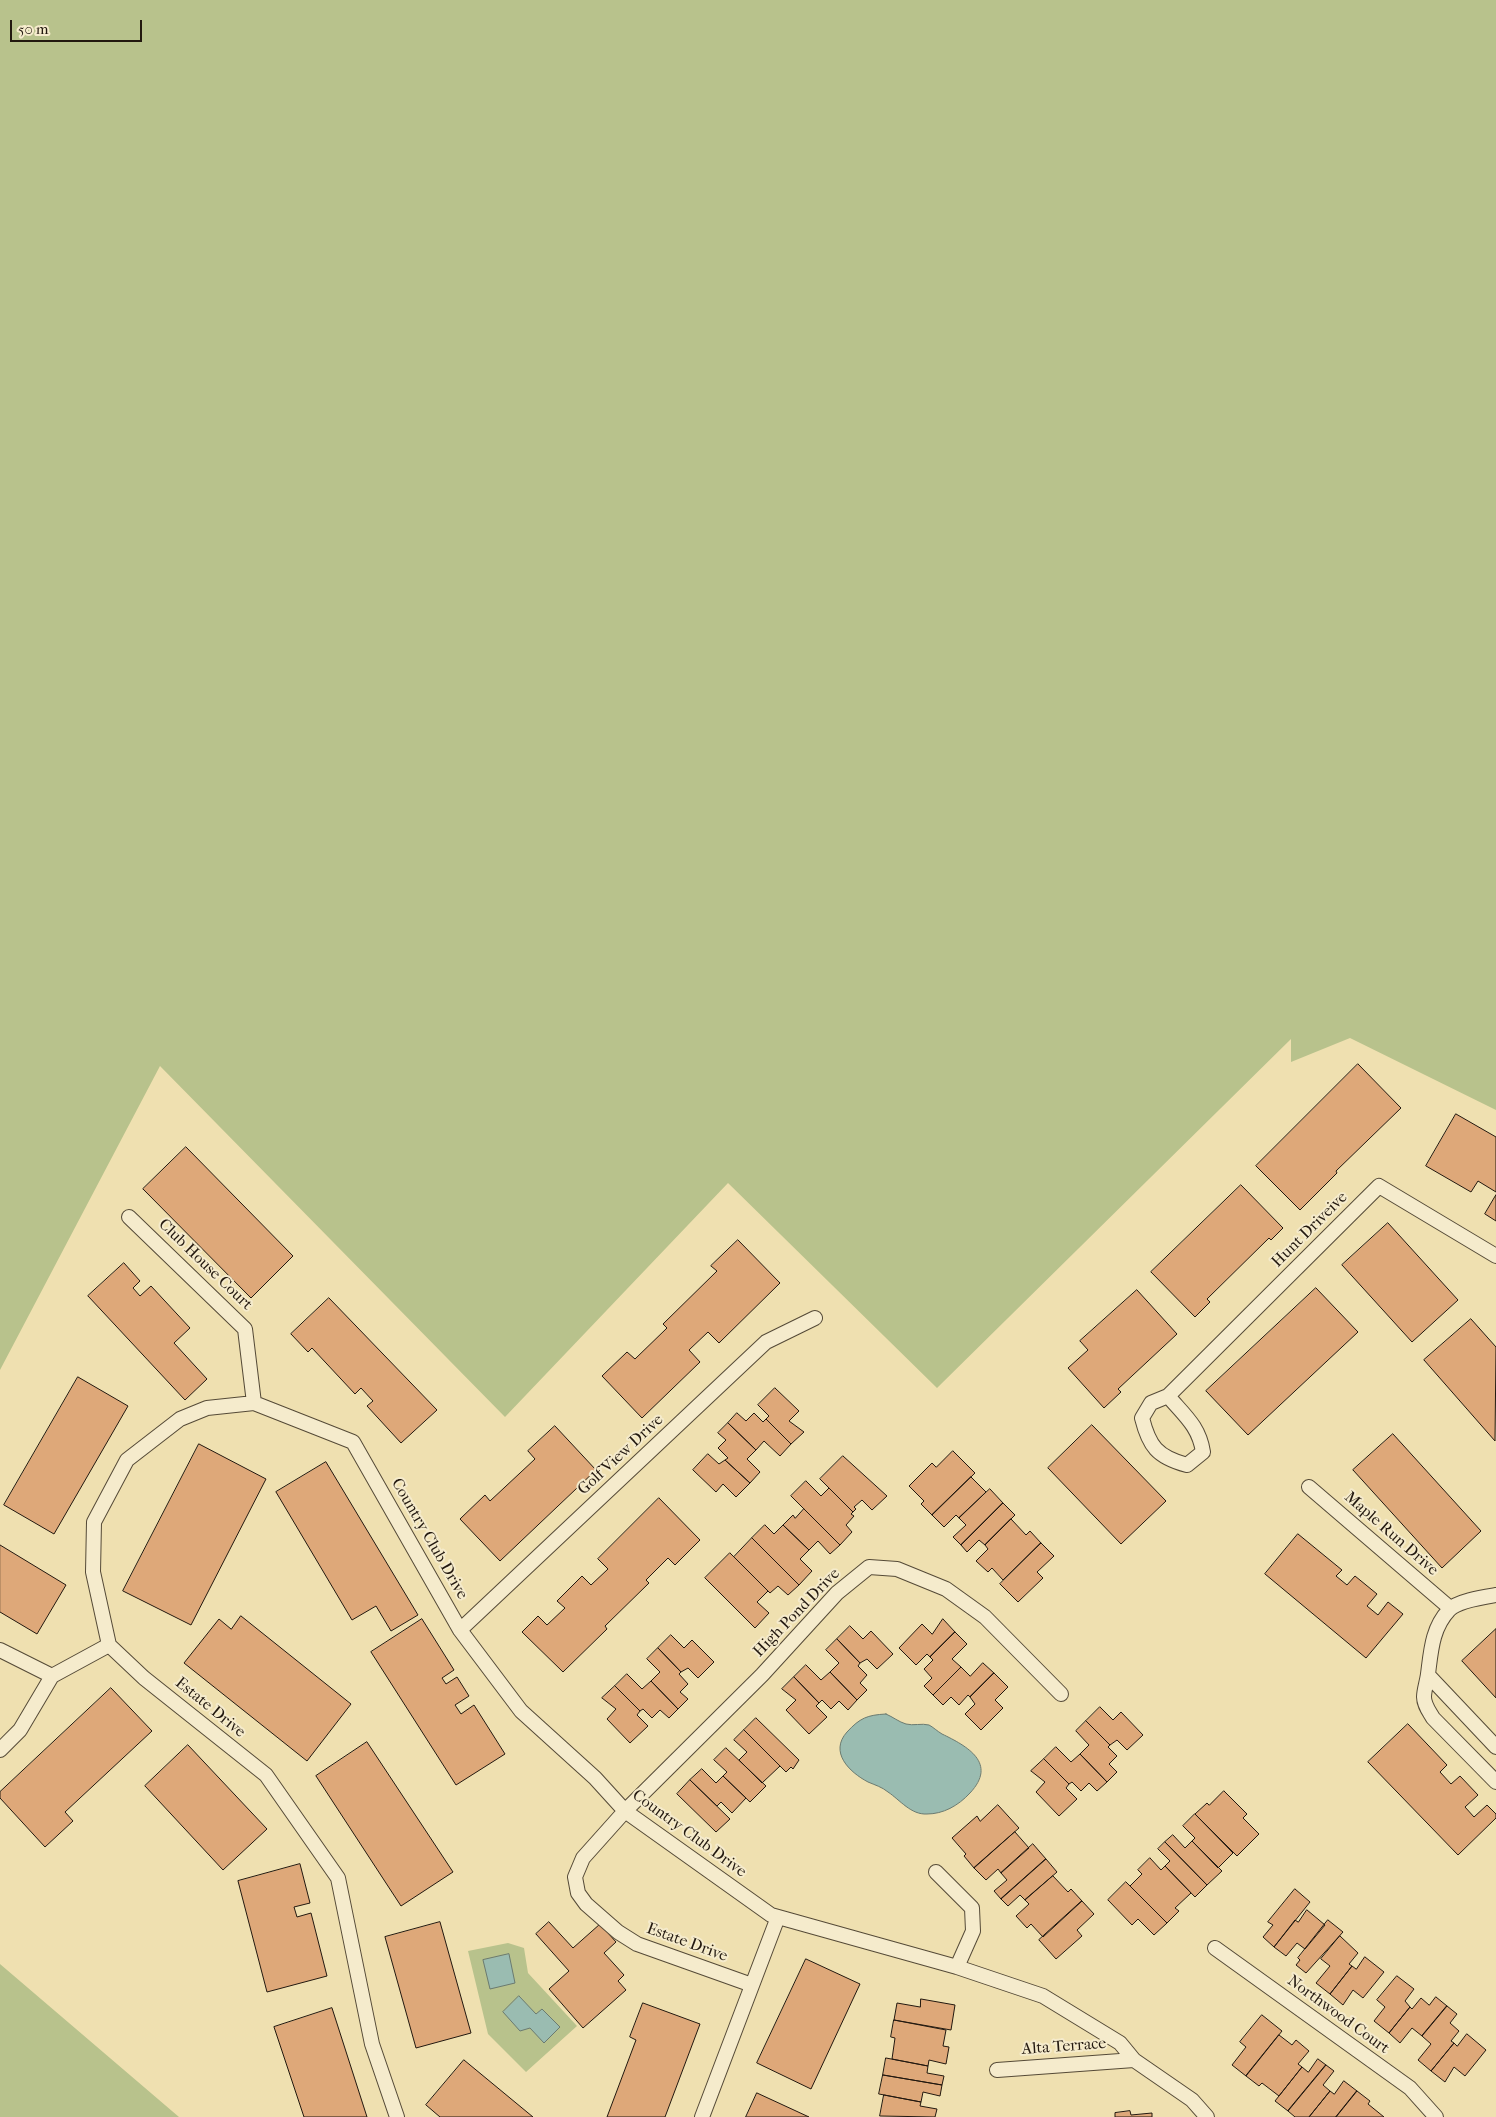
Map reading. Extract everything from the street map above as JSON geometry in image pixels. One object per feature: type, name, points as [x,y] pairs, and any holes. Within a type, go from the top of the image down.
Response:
[{"type":"street","name":"Hunt Driveive","points":[[1168,1396],[1196,1428],[1201,1439],[1203,1452],[1187,1465],[1170,1460],[1148,1440],[1142,1418],[1151,1403],[1168,1396],[1379,1186],[1496,1256]]},
{"type":"street","name":"Club House Court","points":[[130,1217],[246,1329],[254,1403]]},
{"type":"street","name":"Golf View Drive","points":[[460,1630],[766,1342],[815,1318]]},
{"type":"street","name":"Country Club Drive","points":[[254,1403],[353,1442],[460,1630],[521,1710],[595,1778],[625,1811],[771,1915],[956,1967],[1043,1996],[1120,2043],[1134,2060],[1192,2100],[1207,2117]]},
{"type":"street","points":[[0,1750],[20,1730],[52,1676],[109,1645],[93,1572],[94,1522],[127,1460],[180,1419],[207,1408],[254,1403]]},
{"type":"street","name":"Maple Run Drive","points":[[1309,1487],[1450,1608]]},
{"type":"street","name":"High Pond Drive","points":[[625,1811],[762,1675],[837,1593],[869,1567],[897,1569],[946,1589],[985,1617],[1061,1694]]},
{"type":"street","points":[[1496,1594],[1474,1599],[1450,1608],[1438,1626],[1430,1649],[1424,1697],[1425,1706],[1433,1718],[1496,1782]]},
{"type":"street","name":"Estate Drive","points":[[109,1645],[144,1678],[266,1775],[338,1878],[372,2044],[397,2117]]},
{"type":"street","points":[[0,1651],[52,1676]]},
{"type":"street","points":[[1428,1675],[1496,1747]]},
{"type":"street","name":"Estate Drive","points":[[625,1811],[583,1858],[575,1877],[578,1894],[586,1904],[618,1932],[637,1944],[752,1985]]},
{"type":"street","points":[[936,1872],[972,1908],[973,1931],[956,1967]]},
{"type":"street","points":[[702,2117],[778,1917]]},
{"type":"street","name":"Northwood Court","points":[[1215,1948],[1410,2088],[1436,2117]]},
{"type":"street","name":"Alta Terrace","points":[[997,2070],[1134,2060]]},
{"type":"green space","points":[[0,0],[1496,0],[1496,1110],[1350,1038],[1291,1062],[1291,1039],[937,1388],[728,1183],[505,1417],[160,1066],[0,1370]]},
{"type":"green space","points":[[508,1943],[524,1948],[528,1973],[577,2026],[526,2072],[488,2034],[468,1951]]},
{"type":"green space","points":[[0,1964],[179,2117],[0,2117]]},
{"type":"water","points":[[886,1714],[906,1724],[929,1725],[969,1750],[980,1764],[981,1773],[978,1782],[970,1793],[960,1802],[944,1811],[933,1814],[921,1814],[911,1810],[886,1790],[854,1773],[848,1767],[841,1754],[842,1739],[860,1720],[869,1716]]},
{"type":"water","points":[[509,1954],[515,1983],[490,1989],[483,1960]]},
{"type":"water","points":[[519,1996],[536,2014],[542,2009],[560,2027],[544,2043],[530,2028],[520,2031],[503,2012]]},
{"type":"building","points":[[1358,1064],[1401,1108],[1336,1171],[1337,1173],[1300,1210],[1256,1166]]},
{"type":"building","points":[[1456,1114],[1496,1137],[1496,1192],[1478,1181],[1471,1192],[1426,1166]]},
{"type":"building","points":[[186,1147],[293,1256],[251,1298],[143,1189]]},
{"type":"building","points":[[1241,1185],[1283,1228],[1271,1240],[1269,1238],[1207,1299],[1210,1302],[1195,1317],[1151,1272]]},
{"type":"building","points":[[1496,1195],[1496,1221],[1485,1214]]},
{"type":"building","points":[[1388,1223],[1458,1300],[1412,1342],[1342,1265]]},
{"type":"building","points":[[738,1240],[780,1283],[719,1343],[708,1332],[689,1350],[700,1362],[642,1418],[602,1376],[627,1352],[635,1359],[667,1328],[663,1324],[717,1271],[711,1266]]},
{"type":"building","points":[[124,1263],[140,1281],[133,1288],[140,1296],[151,1286],[190,1328],[174,1343],[207,1379],[185,1400],[88,1296]]},
{"type":"building","points":[[1316,1288],[1358,1332],[1248,1435],[1206,1391]]},
{"type":"building","points":[[1137,1290],[1177,1334],[1118,1389],[1121,1392],[1104,1408],[1068,1368],[1088,1350],[1080,1341]]},
{"type":"building","points":[[329,1298],[437,1410],[401,1443],[367,1406],[373,1401],[361,1388],[355,1394],[312,1348],[308,1352],[291,1334]]},
{"type":"building","points":[[1471,1319],[1496,1347],[1495,1441],[1424,1360]]},
{"type":"building","points":[[78,1377],[128,1406],[54,1534],[4,1505]]},
{"type":"building","points":[[775,1388],[799,1411],[789,1421],[804,1432],[791,1444],[766,1419],[769,1416],[758,1405]]},
{"type":"building","points":[[737,1413],[746,1421],[754,1413],[763,1422],[766,1419],[791,1444],[780,1456],[764,1441],[756,1450],[728,1423]]},
{"type":"building","points":[[728,1423],[756,1450],[747,1459],[760,1472],[750,1483],[725,1460],[728,1458],[718,1448],[726,1440],[718,1433]]},
{"type":"building","points":[[1092,1425],[1166,1501],[1121,1544],[1048,1468]]},
{"type":"building","points":[[555,1426],[596,1470],[500,1561],[460,1519],[485,1495],[490,1501],[535,1459],[528,1451]]},
{"type":"building","points":[[1393,1434],[1481,1531],[1442,1568],[1353,1470]]},
{"type":"building","points":[[199,1444],[266,1479],[191,1625],[123,1591]]},
{"type":"building","points":[[953,1451],[975,1473],[932,1515],[921,1504],[924,1501],[909,1486],[932,1463],[936,1467]]},
{"type":"building","points":[[708,1454],[719,1464],[725,1460],[750,1483],[736,1497],[723,1484],[716,1492],[693,1470]]},
{"type":"building","points":[[843,1456],[887,1496],[872,1510],[862,1500],[854,1507],[856,1509],[853,1512],[820,1479]]},
{"type":"building","points":[[326,1462],[418,1615],[391,1631],[376,1606],[352,1620],[276,1492]]},
{"type":"building","points":[[971,1477],[986,1492],[959,1518],[956,1515],[944,1527],[932,1515]]},
{"type":"building","points":[[806,1481],[821,1496],[829,1488],[853,1512],[851,1514],[854,1516],[846,1525],[852,1532],[840,1545],[791,1496]]},
{"type":"building","points":[[990,1489],[1003,1503],[961,1545],[953,1537],[966,1525],[959,1518]]},
{"type":"building","points":[[659,1498],[700,1540],[675,1565],[668,1558],[646,1580],[649,1583],[605,1626],[607,1629],[563,1672],[522,1632],[538,1616],[547,1625],[565,1608],[557,1601],[582,1576],[591,1585],[608,1569],[598,1559]]},
{"type":"building","points":[[1003,1503],[1015,1515],[985,1545],[979,1540],[967,1552],[961,1545]]},
{"type":"building","points":[[804,1509],[840,1545],[830,1554],[818,1541],[809,1550],[783,1525],[793,1515],[795,1518]]},
{"type":"building","points":[[1011,1519],[1026,1535],[1030,1531],[1041,1543],[1003,1580],[992,1568],[988,1572],[976,1561],[988,1549],[985,1545]]},
{"type":"building","points":[[765,1525],[774,1534],[783,1525],[809,1550],[800,1559],[812,1571],[799,1585],[752,1538]]},
{"type":"building","points":[[1298,1534],[1342,1570],[1336,1576],[1347,1585],[1355,1576],[1377,1594],[1367,1606],[1378,1615],[1388,1602],[1403,1614],[1366,1658],[1265,1574]]},
{"type":"building","points":[[752,1538],[799,1585],[788,1595],[778,1586],[770,1593],[734,1557]]},
{"type":"building","points":[[1041,1543],[1054,1556],[1037,1572],[1043,1578],[1018,1602],[1000,1584]]},
{"type":"building","points":[[0,1545],[66,1585],[37,1634],[0,1612]]},
{"type":"building","points":[[730,1553],[768,1591],[757,1602],[769,1613],[755,1628],[705,1578]]},
{"type":"building","points":[[241,1616],[351,1704],[307,1761],[184,1663],[219,1619],[231,1629]]},
{"type":"building","points":[[422,1619],[454,1670],[442,1678],[446,1684],[457,1677],[469,1696],[455,1705],[461,1714],[474,1705],[505,1754],[456,1785],[371,1652]]},
{"type":"building","points":[[943,1619],[955,1632],[930,1657],[927,1654],[916,1665],[899,1648],[922,1624],[932,1634]]},
{"type":"building","points":[[850,1626],[863,1639],[871,1631],[893,1654],[877,1669],[867,1659],[860,1663],[837,1639]]},
{"type":"building","points":[[1496,1629],[1496,1698],[1462,1661]]},
{"type":"building","points":[[955,1632],[967,1644],[952,1659],[961,1667],[933,1695],[924,1686],[932,1678],[924,1669],[933,1660],[930,1657]]},
{"type":"building","points":[[671,1635],[684,1648],[692,1640],[714,1662],[698,1678],[688,1668],[681,1672],[658,1648]]},
{"type":"building","points":[[837,1639],[860,1663],[858,1666],[867,1675],[860,1683],[867,1690],[857,1700],[830,1672],[839,1663],[826,1650]]},
{"type":"building","points":[[658,1648],[681,1672],[679,1674],[688,1684],[680,1692],[688,1699],[678,1709],[651,1681],[660,1672],[647,1659]]},
{"type":"building","points":[[983,1663],[994,1673],[970,1697],[968,1695],[959,1705],[951,1697],[943,1705],[933,1695],[961,1667],[970,1676]]},
{"type":"building","points":[[806,1665],[821,1680],[830,1672],[857,1700],[848,1710],[839,1701],[831,1709],[822,1700],[819,1703],[794,1677]]},
{"type":"building","points":[[994,1673],[1008,1687],[995,1700],[1003,1708],[981,1730],[965,1714],[975,1704],[970,1697]]},
{"type":"building","points":[[627,1674],[642,1689],[651,1681],[678,1709],[669,1718],[660,1710],[652,1718],[643,1709],[640,1711],[615,1686]]},
{"type":"building","points":[[794,1677],[819,1703],[816,1706],[827,1717],[809,1734],[786,1710],[796,1700],[782,1689]]},
{"type":"building","points":[[615,1686],[640,1711],[637,1715],[648,1726],[630,1743],[607,1719],[616,1709],[602,1698]]},
{"type":"building","points":[[111,1688],[152,1731],[65,1812],[73,1821],[45,1847],[0,1798],[0,1792]]},
{"type":"building","points":[[1100,1707],[1113,1720],[1121,1712],[1143,1735],[1127,1750],[1117,1740],[1110,1745],[1086,1721]]},
{"type":"building","points":[[756,1718],[799,1760],[793,1769],[791,1767],[786,1772],[744,1730]]},
{"type":"building","points":[[1086,1721],[1110,1745],[1108,1747],[1117,1756],[1109,1764],[1117,1772],[1107,1782],[1080,1754],[1089,1745],[1076,1731]]},
{"type":"building","points":[[1408,1724],[1447,1765],[1440,1772],[1451,1784],[1460,1776],[1478,1795],[1465,1807],[1474,1817],[1487,1805],[1496,1814],[1496,1818],[1458,1855],[1368,1762]]},
{"type":"building","points":[[744,1730],[780,1766],[762,1783],[739,1760],[747,1752],[734,1740]]},
{"type":"building","points":[[367,1742],[453,1872],[401,1906],[316,1776]]},
{"type":"building","points":[[188,1745],[267,1829],[223,1870],[145,1786]]},
{"type":"building","points":[[1056,1747],[1071,1762],[1080,1754],[1107,1782],[1097,1791],[1089,1783],[1081,1791],[1072,1782],[1069,1784],[1044,1759]]},
{"type":"building","points":[[726,1748],[766,1786],[750,1802],[723,1776],[727,1772],[714,1760]]},
{"type":"building","points":[[1044,1759],[1069,1784],[1066,1788],[1077,1799],[1059,1816],[1036,1792],[1045,1782],[1031,1771]]},
{"type":"building","points":[[702,1769],[716,1783],[723,1776],[746,1798],[732,1813],[721,1802],[717,1806],[690,1780]]},
{"type":"building","points":[[690,1780],[730,1819],[716,1832],[677,1794]]},
{"type":"building","points":[[1224,1791],[1247,1814],[1243,1818],[1259,1834],[1237,1856],[1195,1814],[1207,1803],[1209,1805]]},
{"type":"building","points":[[998,1805],[1019,1828],[974,1868],[964,1856],[966,1854],[952,1838],[977,1816],[980,1821]]},
{"type":"building","points":[[1195,1814],[1233,1853],[1218,1868],[1192,1841],[1195,1838],[1183,1826]]},
{"type":"building","points":[[1015,1832],[1029,1848],[1001,1873],[998,1869],[986,1880],[974,1868]]},
{"type":"building","points":[[1173,1835],[1185,1848],[1192,1841],[1222,1871],[1207,1885],[1165,1842]]},
{"type":"building","points":[[1165,1842],[1207,1885],[1195,1897],[1165,1866],[1170,1861],[1158,1849]]},
{"type":"building","points":[[1033,1844],[1046,1859],[1001,1899],[994,1891],[1007,1880],[1001,1873]]},
{"type":"building","points":[[1150,1858],[1161,1870],[1165,1866],[1191,1893],[1175,1908],[1179,1911],[1167,1923],[1130,1886],[1142,1874],[1138,1870]]},
{"type":"building","points":[[1046,1859],[1057,1872],[1025,1900],[1020,1895],[1008,1906],[1001,1899]]},
{"type":"building","points":[[300,1864],[310,1903],[294,1907],[297,1917],[311,1913],[327,1976],[267,1992],[238,1881]]},
{"type":"building","points":[[1053,1876],[1068,1892],[1071,1889],[1082,1901],[1043,1937],[1031,1924],[1027,1928],[1016,1916],[1029,1904],[1025,1900]]},
{"type":"building","points":[[1126,1882],[1167,1923],[1154,1935],[1138,1919],[1132,1925],[1108,1900]]},
{"type":"building","points":[[1295,1889],[1310,1902],[1274,1947],[1263,1937],[1273,1925],[1268,1922]]},
{"type":"building","points":[[1082,1901],[1094,1914],[1077,1930],[1082,1936],[1056,1959],[1039,1940]]},
{"type":"building","points":[[1307,1910],[1325,1925],[1305,1949],[1297,1943],[1286,1956],[1274,1947],[1295,1920],[1298,1922]]},
{"type":"building","points":[[1328,1920],[1343,1932],[1306,1973],[1296,1965],[1300,1960],[1298,1958]]},
{"type":"building","points":[[440,1922],[471,2033],[416,2048],[385,1937]]},
{"type":"building","points":[[549,1922],[573,1948],[600,1924],[616,1942],[604,1953],[624,1975],[618,1981],[626,1990],[583,2028],[549,1989],[569,1971],[536,1934]]},
{"type":"building","points":[[1340,1936],[1358,1953],[1349,1964],[1352,1966],[1330,1994],[1316,1983],[1330,1966],[1321,1959]]},
{"type":"building","points":[[1365,1957],[1384,1972],[1363,1998],[1353,1990],[1343,2005],[1330,1994],[1352,1966],[1356,1969]]},
{"type":"building","points":[[806,1959],[860,1984],[811,2089],[757,2063]]},
{"type":"building","points":[[1397,1976],[1414,1989],[1405,2001],[1410,2007],[1389,2033],[1374,2021],[1385,2007],[1377,2000]]},
{"type":"building","points":[[1436,1997],[1447,2006],[1422,2036],[1412,2028],[1400,2043],[1389,2033],[1410,2007],[1412,2009],[1421,1998],[1429,2005]]},
{"type":"building","points":[[921,1999],[955,2005],[951,2030],[894,2020],[897,2003],[920,2007]]},
{"type":"building","points":[[643,2003],[700,2024],[665,2117],[607,2117],[636,2040],[630,2037]]},
{"type":"building","points":[[1447,2006],[1457,2014],[1450,2023],[1459,2031],[1451,2041],[1454,2043],[1431,2071],[1418,2060],[1431,2044],[1422,2036]]},
{"type":"building","points":[[332,2008],[367,2117],[304,2117],[274,2027]]},
{"type":"building","points":[[1262,2015],[1282,2031],[1246,2076],[1232,2065],[1246,2047],[1240,2042]]},
{"type":"building","points":[[894,2020],[946,2030],[943,2046],[949,2047],[946,2064],[929,2060],[928,2066],[892,2059],[895,2038],[891,2037]]},
{"type":"building","points":[[1467,2034],[1486,2050],[1465,2076],[1454,2067],[1445,2082],[1431,2071],[1454,2043],[1457,2046]]},
{"type":"building","points":[[1279,2035],[1292,2045],[1296,2040],[1309,2051],[1298,2064],[1302,2067],[1279,2096],[1262,2083],[1259,2086],[1246,2076]]},
{"type":"building","points":[[886,2058],[928,2066],[927,2073],[944,2076],[942,2085],[883,2075]]},
{"type":"building","points":[[1318,2059],[1326,2065],[1288,2111],[1275,2101],[1302,2067],[1308,2072]]},
{"type":"building","points":[[464,2060],[533,2117],[440,2117],[426,2105]]},
{"type":"building","points":[[1326,2065],[1334,2071],[1323,2085],[1330,2091],[1309,2117],[1295,2117],[1288,2111]]},
{"type":"building","points":[[883,2075],[942,2085],[940,2096],[923,2092],[921,2102],[879,2094]]},
{"type":"building","points":[[1344,2081],[1357,2091],[1336,2117],[1309,2117],[1330,2091],[1334,2094]]},
{"type":"building","points":[[1357,2091],[1370,2101],[1368,2104],[1384,2117],[1336,2117]]},
{"type":"building","points":[[757,2093],[809,2117],[746,2117]]},
{"type":"building","points":[[884,2095],[921,2102],[920,2106],[937,2109],[935,2117],[880,2116]]},
{"type":"building","points":[[1130,2111],[1131,2115],[1152,2113],[1152,2117],[1115,2117],[1115,2113]]}]
